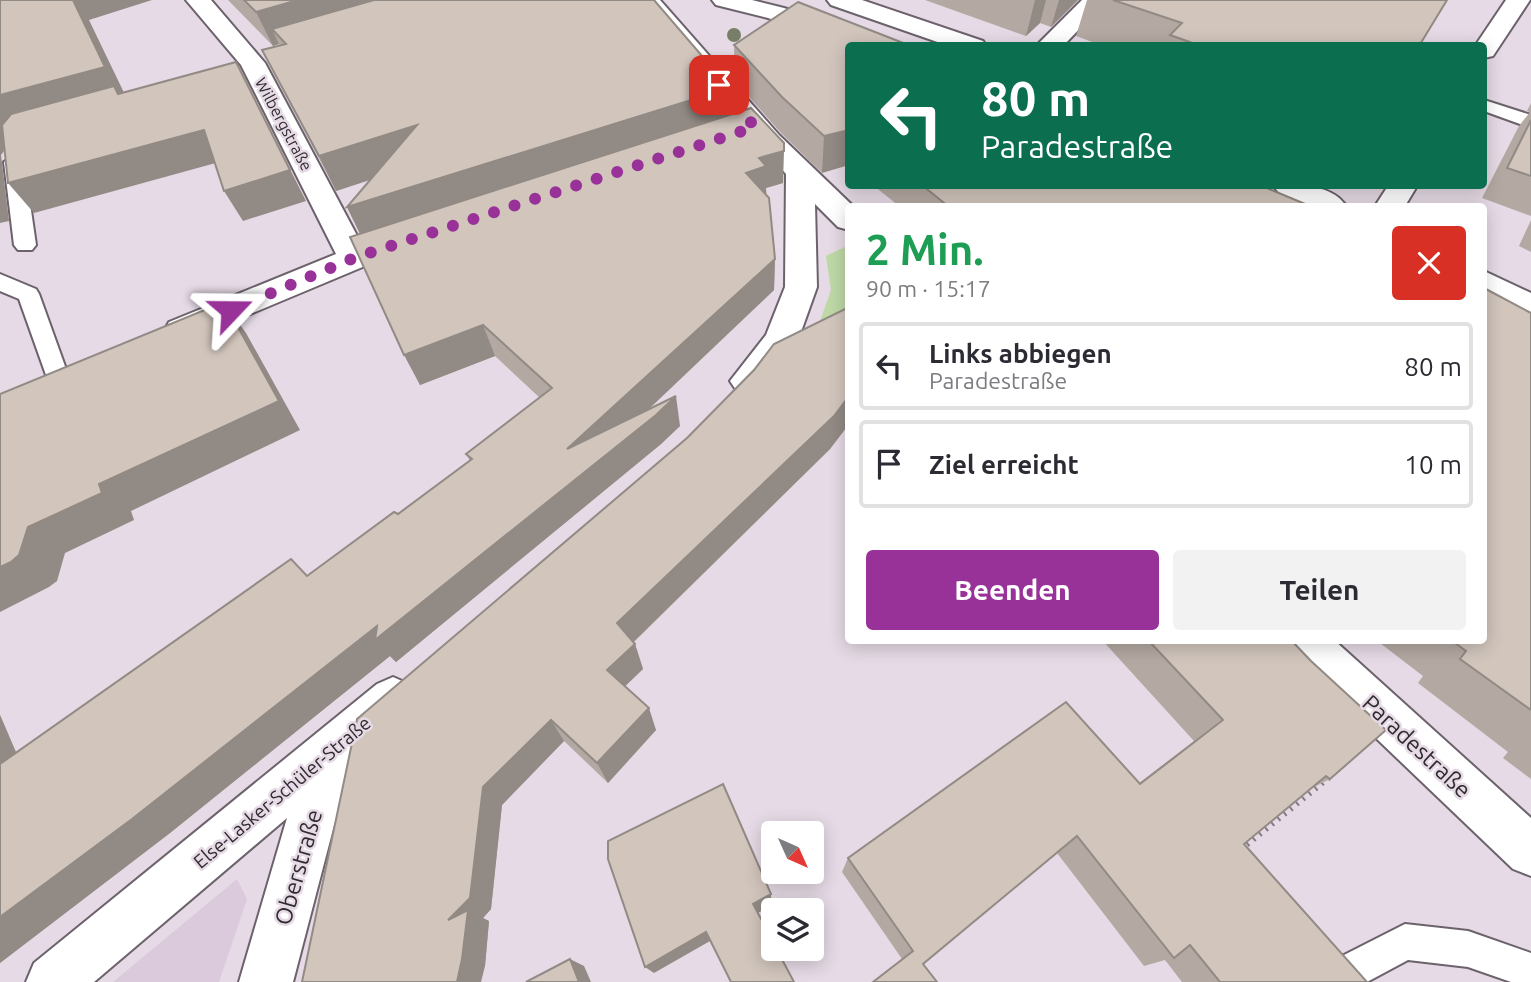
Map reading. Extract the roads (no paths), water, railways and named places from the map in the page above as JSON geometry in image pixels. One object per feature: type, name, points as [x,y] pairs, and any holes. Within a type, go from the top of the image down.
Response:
[{"type":"street","name":"Wilbergstraße","points":[[198,0],[258,67],[354,258]]},
{"type":"street","points":[[647,0],[743,131],[800,174],[845,216]]},
{"type":"street","points":[[724,0],[775,13],[860,42]]},
{"type":"street","points":[[839,0],[962,42]]},
{"type":"street","points":[[1052,42],[1095,0]]},
{"type":"street","points":[[1487,46],[1518,0]]},
{"type":"street","points":[[722,410],[781,340],[801,288],[800,174]]},
{"type":"street","points":[[1294,189],[1325,203]]},
{"type":"street","points":[[1258,194],[1282,203]]},
{"type":"street","points":[[149,345],[354,258],[432,233]]},
{"type":"street","points":[[1487,284],[1531,307]]},
{"type":"street","name":"Paradestraße","points":[[1307,644],[1531,851]]},
{"type":"street","name":"Else-Lasker-Schüler-Straße","points":[[53,982],[414,681]]},
{"type":"street","name":"Oberstraße","points":[[266,982],[330,752]]},
{"type":"lane","points":[[1487,106],[1527,120]]},
{"type":"lane","points":[[20,146],[14,155],[25,245]]},
{"type":"lane","points":[[0,282],[28,294],[60,382]]},
{"type":"lane","points":[[1355,969],[1405,942],[1468,948],[1531,971]]}]
